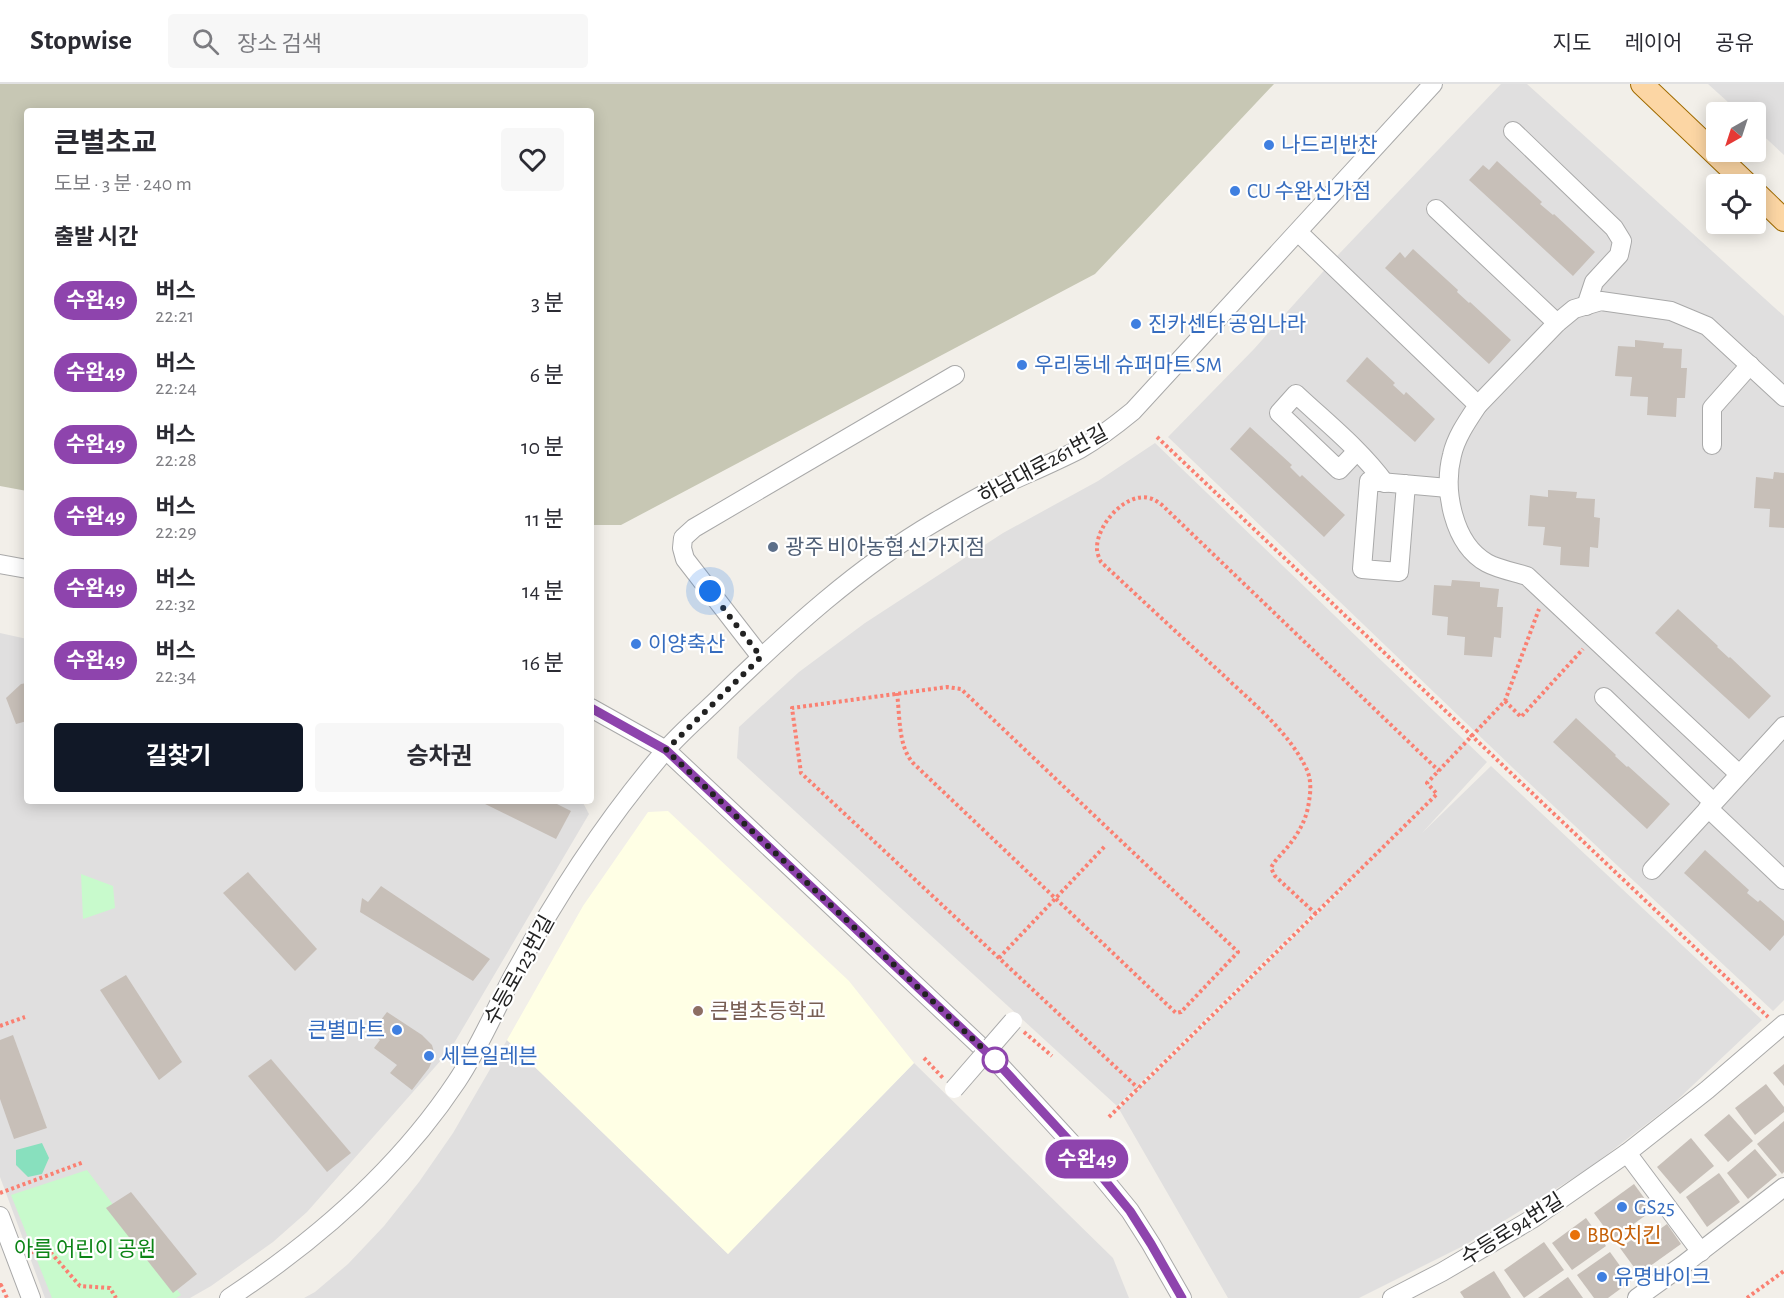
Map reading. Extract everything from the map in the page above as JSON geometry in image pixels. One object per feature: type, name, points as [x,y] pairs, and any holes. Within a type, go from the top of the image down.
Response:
[{"type":"main road","points":[[1642,84],[1736,174]]},
{"type":"main road","points":[[1766,203],[1784,220]]},
{"type":"street","name":"하남대로261번길","points":[[666,750],[761,657],[849,582],[908,539],[991,491],[1082,447],[1133,411],[1432,84]]},
{"type":"street","points":[[1513,131],[1614,228],[1622,241],[1619,255],[1594,282],[1586,306]]},
{"type":"street","points":[[1436,208],[1557,323]]},
{"type":"street","points":[[1298,232],[1478,405]]},
{"type":"street","points":[[1739,774],[1527,576],[1487,563],[1473,551],[1462,538],[1453,517],[1449,488],[1452,454],[1463,427],[1478,405],[1557,323],[1574,309],[1601,301],[1671,311],[1707,326],[1784,397]]},
{"type":"street","points":[[1712,445],[1712,408],[1750,365]]},
{"type":"street","points":[[761,657],[685,559],[682,548],[683,538],[694,528],[955,375]]},
{"type":"street","points":[[1357,451],[1384,483]]},
{"type":"street","points":[[1406,484],[1399,572],[1362,569],[1369,482],[1406,484],[1449,488]]},
{"type":"street","points":[[0,564],[24,568]]},
{"type":"street","points":[[1604,697],[1784,880]]},
{"type":"street","points":[[594,710],[666,750],[995,1060],[1098,1172],[1130,1211],[1182,1298]]},
{"type":"street","points":[[1652,870],[1784,726]]},
{"type":"street","name":"수등로123번길","points":[[228,1298],[273,1267],[346,1209],[382,1174],[431,1117],[476,1050],[512,977],[569,879],[612,817],[666,750]]},
{"type":"street","points":[[954,1089],[1013,1021]]},
{"type":"street","name":"수등로94번길","points":[[1392,1298],[1442,1272],[1532,1219],[1627,1153],[1707,1090],[1782,1026]]},
{"type":"street","points":[[1627,1153],[1701,1252]]},
{"type":"street","points":[[1636,1298],[1701,1252],[1784,1187]]},
{"type":"street","points":[[0,1216],[31,1298]]},
{"type":"path","points":[[1157,437],[1782,1026]]},
{"type":"path","points":[[1316,914],[1275,876],[1271,868],[1305,818],[1310,788],[1306,769],[1296,752],[1268,717],[1101,562],[1097,542],[1111,515],[1127,501],[1146,497],[1162,505],[1439,771]]},
{"type":"path","points":[[1109,1117],[1437,794],[1427,783],[1505,702],[1545,592]]},
{"type":"path","points":[[1505,702],[1521,717],[1594,638]]},
{"type":"path","points":[[897,693],[902,739],[907,756],[1176,1013],[1180,1012],[1238,952],[961,688],[947,687],[897,693],[792,708],[801,773],[1138,1088]]},
{"type":"path","points":[[999,958],[1107,845]]},
{"type":"path","points":[[0,1026],[25,1017]]},
{"type":"path","points":[[1013,1021],[1052,1056]]},
{"type":"path","points":[[924,1058],[954,1089]]},
{"type":"path","points":[[0,1193],[84,1162]]},
{"type":"path","points":[[16,1258],[46,1247],[80,1286],[110,1288],[116,1298]]},
{"type":"path","points":[[1747,1298],[1784,1271]]},
{"type":"path","points":[[0,1284],[7,1298]]},
{"type":"shaded area","points":[[0,84],[1274,84],[1095,274],[621,525],[594,525],[594,108],[24,108],[24,490],[0,486]]},
{"type":"shaded area","points":[[1501,84],[1527,84],[1784,316],[1784,1000],[1773,1011],[1513,768],[1168,437],[1254,349],[1338,255]]},
{"type":"shaded area","points":[[1708,84],[1784,84],[1784,155],[1766,138],[1766,102],[1728,102]]},
{"type":"shaded area","points":[[1155,443],[1487,762],[1422,833],[1491,766],[1762,1020],[1674,1103],[1588,1169],[1465,1245],[1359,1298],[1228,1298],[1119,1109],[1365,868],[1313,913],[1117,1106],[737,758],[739,727],[799,672],[865,623],[1003,533],[1098,481]]},
{"type":"shaded area","points":[[0,633],[24,638],[24,804],[584,804],[589,814],[450,1050],[307,1212],[273,1242],[211,1286],[190,1298],[45,1298],[0,1177]]},
{"type":"shaded area","name":"큰별초등학교","points":[[668,811],[849,981],[914,1063],[728,1254],[507,1040],[583,906],[648,812]]},
{"type":"shaded area","points":[[507,1040],[728,1254],[914,1063],[1113,1258],[1129,1298],[304,1298],[315,1292],[348,1264],[384,1226],[419,1182],[453,1133]]},
{"type":"green space","points":[[81,874],[113,886],[115,908],[83,919]]},
{"type":"green space","points":[[42,1143],[49,1158],[42,1174],[28,1177],[16,1165],[16,1150]]},
{"type":"green space","name":"아름 어린이 공원","points":[[87,1170],[181,1295],[176,1298],[52,1298],[11,1195]]},
{"type":"building","points":[[1497,161],[1542,202],[1540,204],[1595,252],[1573,276],[1469,180],[1483,165],[1489,170]]},
{"type":"building","points":[[1413,249],[1511,340],[1489,364],[1385,268],[1400,252],[1405,258]]},
{"type":"building","points":[[1635,340],[1664,343],[1663,348],[1682,349],[1681,368],[1687,368],[1685,398],[1677,398],[1676,417],[1647,415],[1648,397],[1630,396],[1632,377],[1615,376],[1618,346],[1635,347]]},
{"type":"building","points":[[1367,357],[1395,383],[1393,385],[1404,395],[1406,392],[1435,419],[1415,442],[1346,381]]},
{"type":"building","points":[[1250,427],[1292,465],[1290,467],[1300,477],[1302,475],[1345,515],[1324,537],[1230,449]]},
{"type":"building","points":[[1774,472],[1784,473],[1784,528],[1769,527],[1770,509],[1754,508],[1756,477],[1773,479]]},
{"type":"building","points":[[1548,490],[1577,492],[1576,498],[1595,499],[1594,517],[1600,518],[1598,548],[1590,547],[1589,567],[1560,565],[1561,547],[1543,545],[1545,527],[1528,526],[1530,495],[1548,497]]},
{"type":"building","points":[[1452,580],[1480,582],[1480,587],[1499,589],[1497,607],[1503,607],[1501,638],[1494,637],[1492,657],[1464,655],[1465,637],[1447,635],[1448,617],[1432,615],[1434,585],[1451,586]]},
{"type":"building","points":[[1678,609],[1771,696],[1749,719],[1655,633]]},
{"type":"building","points":[[24,684],[24,722],[16,724],[6,698]]},
{"type":"building","points":[[1576,718],[1670,804],[1647,829],[1553,742]]},
{"type":"building","points":[[485,804],[557,804],[571,811],[556,839]]},
{"type":"building","points":[[1705,850],[1749,890],[1747,893],[1758,902],[1760,900],[1784,921],[1784,935],[1770,951],[1684,873]]},
{"type":"building","points":[[248,872],[317,949],[295,971],[223,893]]},
{"type":"building","points":[[381,886],[490,959],[473,981],[360,912],[362,898],[368,902]]},
{"type":"building","points":[[126,975],[182,1062],[159,1080],[100,990]]},
{"type":"building","points":[[387,1012],[422,1035],[432,1045],[435,1056],[412,1090],[390,1073],[397,1065],[374,1048],[380,1040],[371,1033]]},
{"type":"building","points":[[13,1035],[47,1128],[14,1139],[0,1099],[0,1040]]},
{"type":"building","points":[[271,1059],[351,1153],[327,1172],[248,1076]]},
{"type":"building","points":[[1784,1064],[1784,1086],[1773,1073]]},
{"type":"building","points":[[1766,1084],[1784,1107],[1784,1112],[1755,1135],[1735,1108]]},
{"type":"building","points":[[1729,1114],[1753,1141],[1728,1162],[1704,1135]]},
{"type":"building","points":[[1784,1121],[1784,1172],[1782,1174],[1757,1144]]},
{"type":"building","points":[[1691,1138],[1714,1166],[1680,1194],[1657,1167]]},
{"type":"building","points":[[1755,1149],[1777,1175],[1748,1199],[1727,1173]]},
{"type":"building","points":[[1719,1173],[1740,1202],[1707,1227],[1686,1197]]},
{"type":"building","points":[[1634,1184],[1653,1210],[1613,1239],[1594,1213]]},
{"type":"building","points":[[131,1192],[197,1274],[173,1293],[106,1208]]},
{"type":"building","points":[[1586,1218],[1606,1246],[1572,1270],[1552,1243]]},
{"type":"building","points":[[1667,1224],[1681,1244],[1639,1274],[1620,1248],[1644,1231],[1649,1237]]},
{"type":"building","points":[[1544,1242],[1564,1270],[1524,1298],[1504,1270]]},
{"type":"building","points":[[1610,1252],[1631,1281],[1608,1298],[1594,1298],[1577,1275]]},
{"type":"building","points":[[1494,1271],[1511,1298],[1464,1298],[1460,1292]]},
{"type":"building","points":[[1568,1277],[1583,1298],[1538,1298]]},
{"type":"bus line","name":"수완49","points":[[594,709],[666,750],[995,1060],[1098,1172],[1130,1211],[1182,1298]]},
{"type":"place","name":"나드리반찬","points":[[1269,145]]},
{"type":"place","name":"CU 수완신가점","points":[[1235,191]]},
{"type":"place","name":"진카센타 공임나라","points":[[1136,324]]},
{"type":"place","name":"우리동네 슈퍼마트 SM","points":[[1022,365]]},
{"type":"place","name":"광주 비아농협 신가지점","points":[[773,547]]},
{"type":"place","name":"이양축산","points":[[636,644]]},
{"type":"place","name":"큰별초등학교","points":[[698,1011]]},
{"type":"place","name":"큰별마트","points":[[397,1030]]},
{"type":"place","name":"세븐일레븐","points":[[429,1056]]},
{"type":"place","name":"GS25","points":[[1622,1207]]},
{"type":"place","name":"BBQ치킨","points":[[1575,1235]]},
{"type":"place","name":"유명바이크","points":[[1602,1277]]},
{"type":"route","points":[[710,591],[761,657],[666,750],[995,1060]]}]
